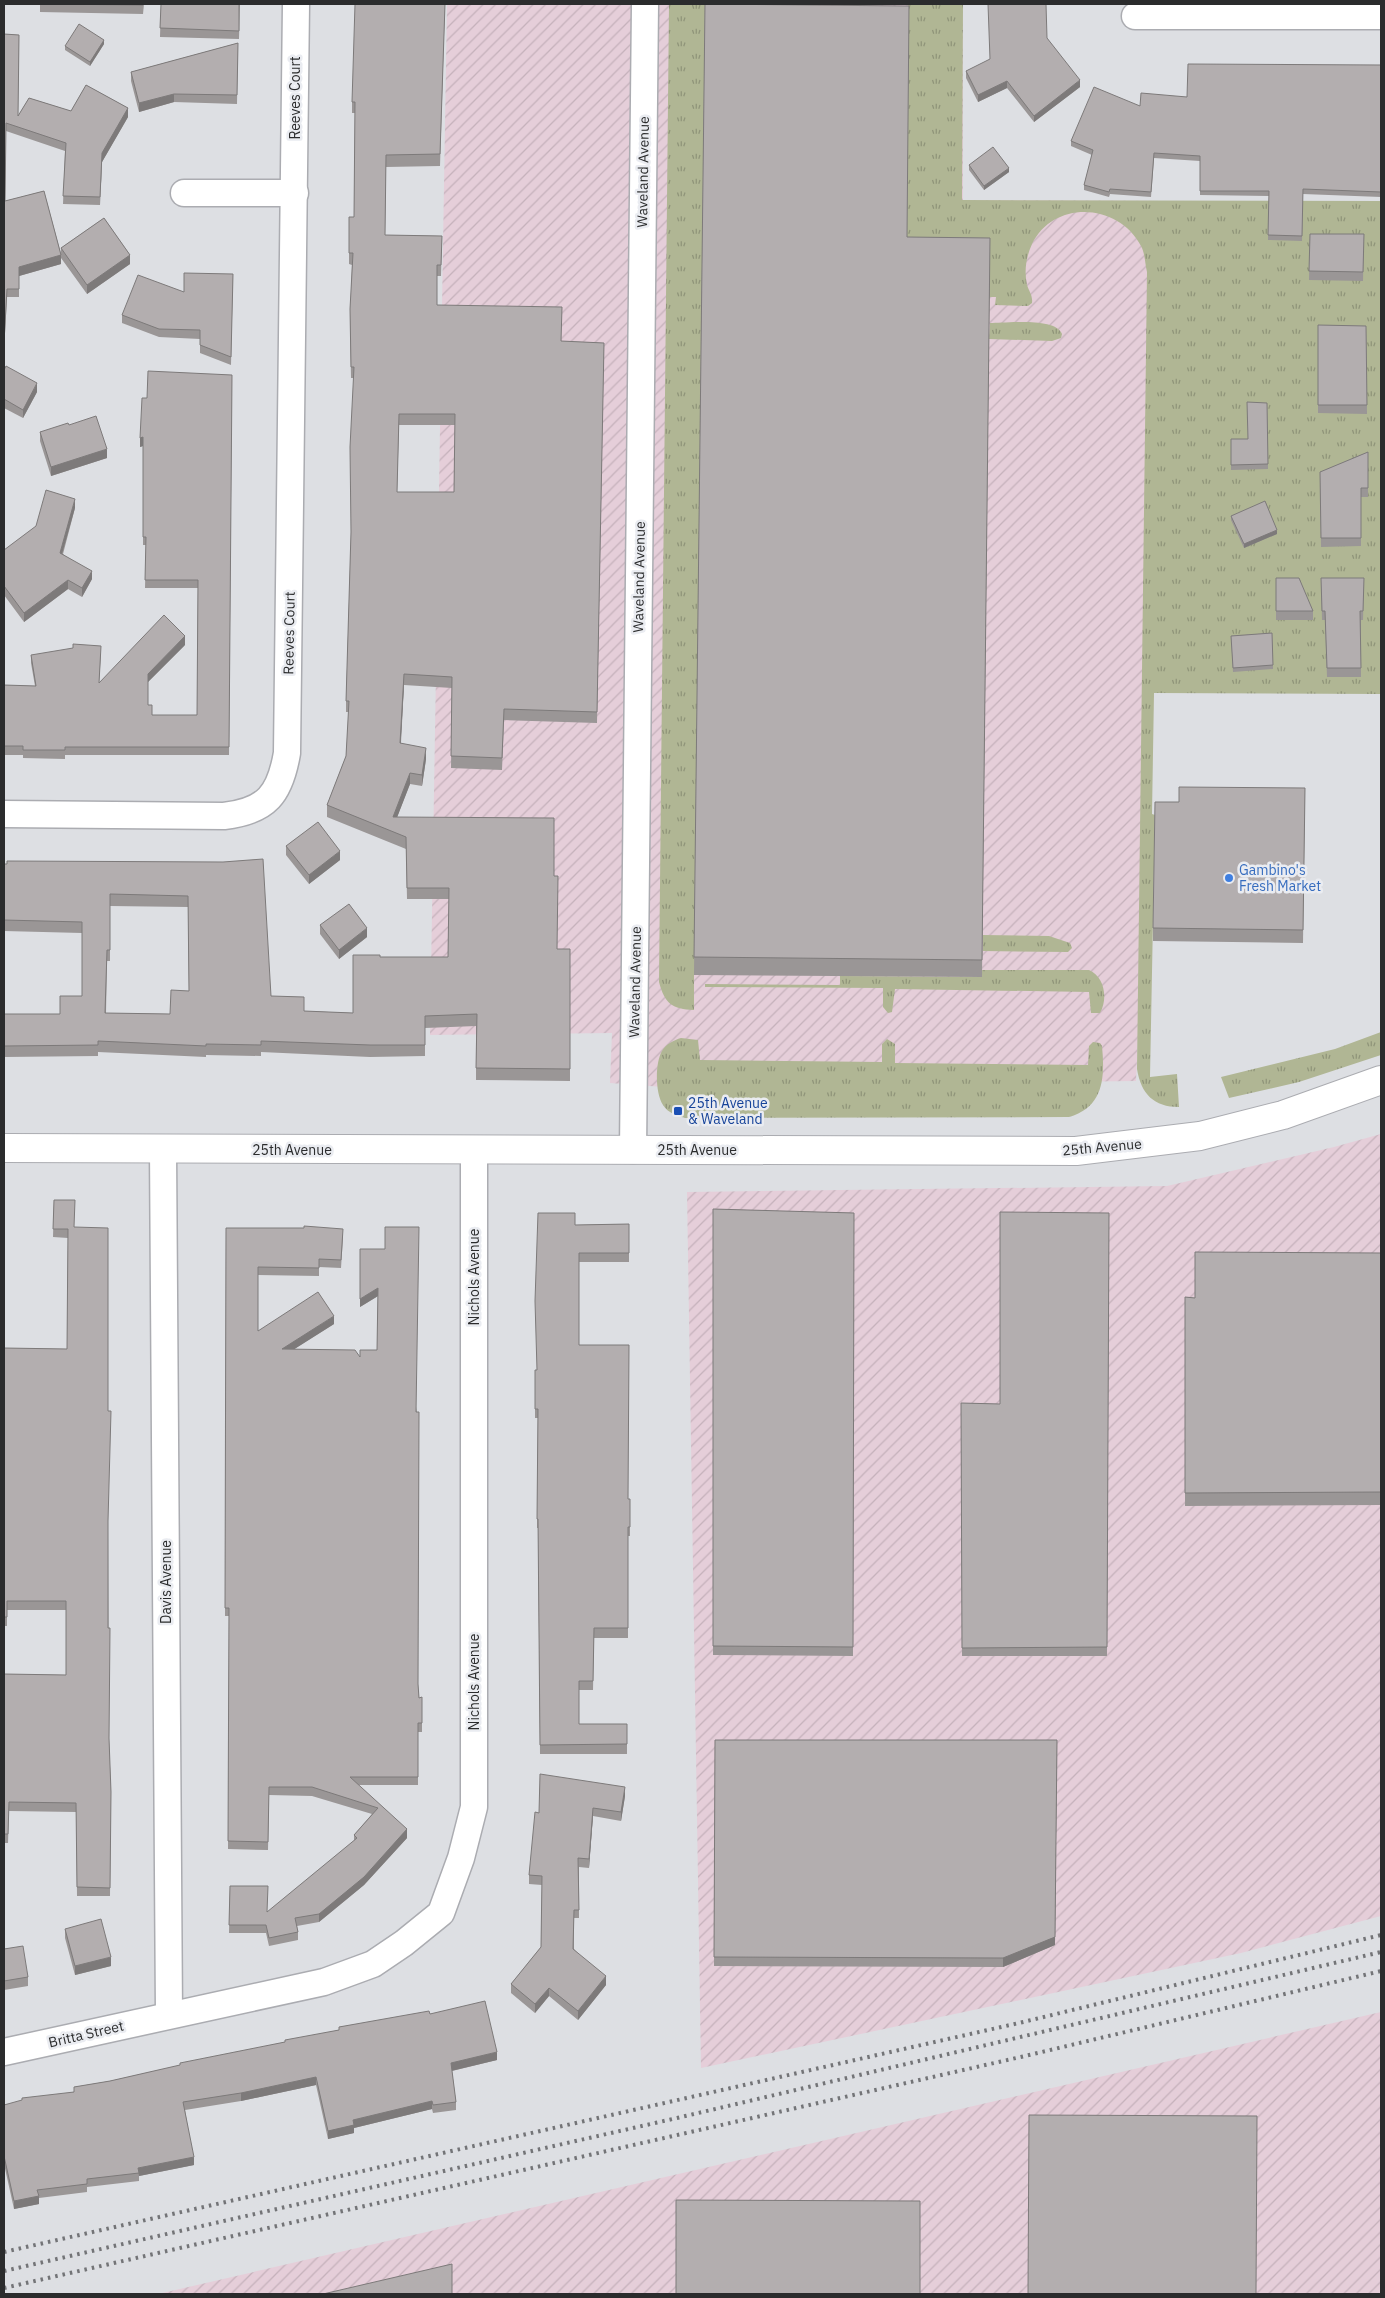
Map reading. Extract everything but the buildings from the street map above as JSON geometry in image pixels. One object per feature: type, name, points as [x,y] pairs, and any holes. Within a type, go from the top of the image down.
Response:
[{"type":"street","name":"Reeves Court","points":[[4,814],[239,815],[246,814],[269,800],[283,778],[287,753],[296,4]]},
{"type":"street","name":"Waveland Avenue","points":[[633,1150],[645,4]]},
{"type":"street","points":[[1135,16],[1381,16]]},
{"type":"street","points":[[184,193],[295,193]]},
{"type":"street","name":"25th Avenue","points":[[4,1148],[474,1151],[1076,1151],[1200,1136],[1283,1114],[1381,1080]]},
{"type":"street","name":"Davis Avenue","points":[[164,1149],[169,2015]]},
{"type":"street","name":"Nichols Avenue","points":[[169,2015],[324,1982],[373,1964],[404,1943],[441,1913],[461,1858],[474,1807],[474,1151]]},
{"type":"street","name":"Britta Street","points":[[4,2052],[169,2015]]},
{"type":"shaded area","points":[[447,4],[963,4],[963,200],[1163,201],[1154,692],[1136,1081],[663,1087],[610,1083],[612,1033],[430,1035]]},
{"type":"shaded area","points":[[1381,1134],[1381,1916],[1241,1953],[701,2068],[687,1192],[1167,1186],[1334,1147]]},
{"type":"shaded area","points":[[1381,2012],[1381,2294],[158,2294]]},
{"type":"green space","points":[[669,4],[708,4],[708,8],[908,10],[908,4],[963,4],[962,200],[1381,201],[1381,694],[1154,693],[1152,814],[1155,815],[1150,1077],[1177,1074],[1179,1107],[1162,1105],[1150,1097],[1145,1092],[1137,1069],[1147,272],[1141,246],[1131,232],[1118,221],[1103,215],[1087,212],[1070,214],[1055,219],[1042,229],[1032,244],[1027,259],[1026,280],[1032,300],[1032,303],[1028,306],[995,305],[996,297],[990,297],[694,975],[694,1010],[675,1007],[664,996],[659,982]]},
{"type":"green space","points":[[990,323],[1041,323],[1058,329],[1062,334],[1061,338],[1052,341],[989,339]]},
{"type":"green space","points":[[983,935],[1049,936],[1070,943],[1072,948],[1068,952],[983,951]]},
{"type":"green space","points":[[982,970],[1089,970],[1102,983],[1104,1001],[1100,1013],[1091,1013],[1089,992],[895,989],[892,1012],[888,1013],[883,1007],[883,988],[705,987],[705,984],[840,985],[840,976],[982,977]]},
{"type":"green space","points":[[1381,1032],[1381,1055],[1299,1082],[1229,1098],[1221,1077],[1335,1049]]},
{"type":"green space","points":[[681,1038],[698,1040],[700,1060],[882,1062],[882,1044],[887,1039],[895,1044],[895,1063],[1088,1065],[1089,1046],[1093,1042],[1100,1043],[1102,1046],[1103,1069],[1100,1089],[1096,1098],[1081,1112],[1069,1117],[686,1118],[673,1114],[665,1108],[660,1100],[657,1086],[658,1063],[662,1051],[670,1043]]},
{"type":"railway","points":[[4,2252],[1019,2023],[1381,1935]]},
{"type":"railway","points":[[4,2271],[677,2118],[1381,1952]]},
{"type":"railway","points":[[4,2288],[1025,2056],[1381,1971]]},
{"type":"place","name":"Gambino's Fresh Market","points":[[1229,878]]},
{"type":"place","name":"25th Avenue & Waveland","points":[[678,1111]]}]
